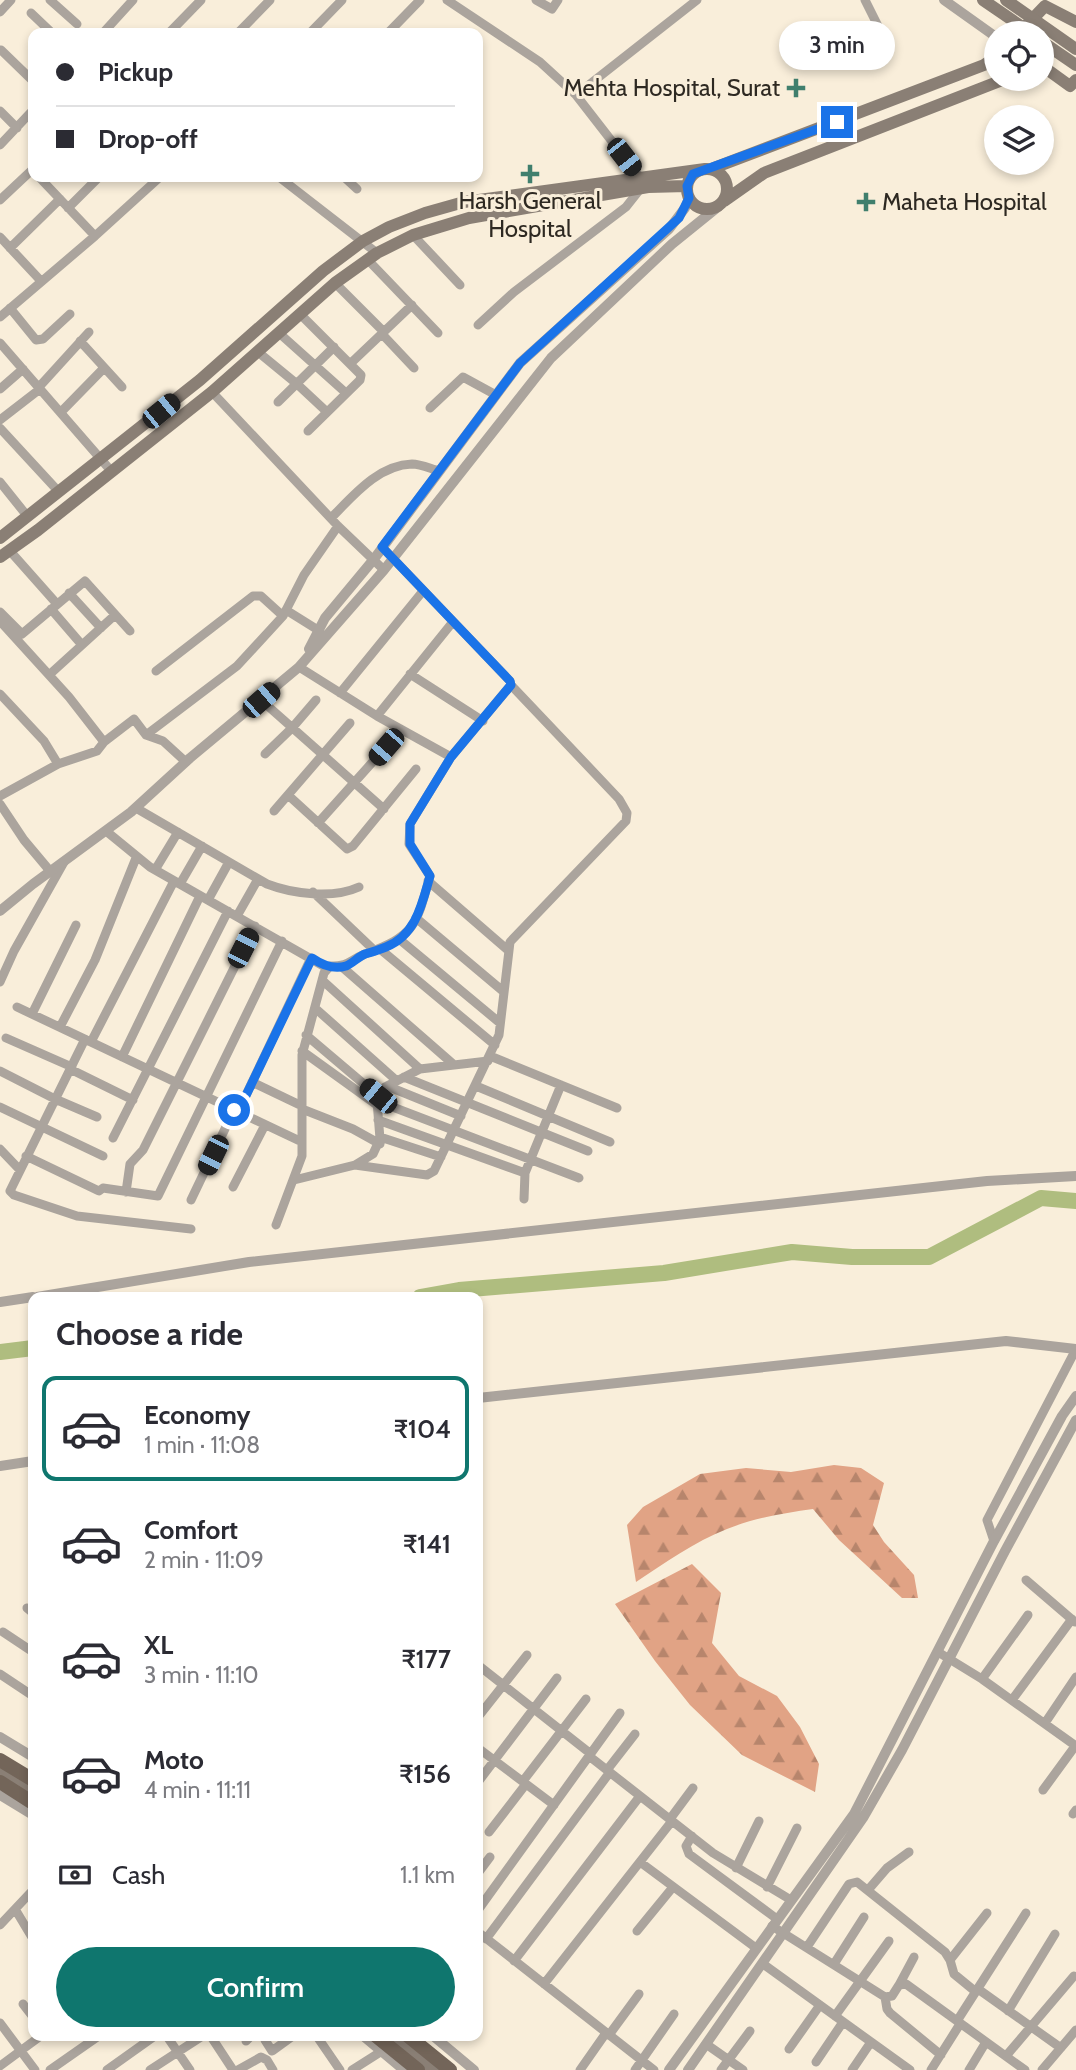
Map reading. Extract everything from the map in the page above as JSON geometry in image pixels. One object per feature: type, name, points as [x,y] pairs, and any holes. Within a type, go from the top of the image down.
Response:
[{"type":"main road","points":[[983,0],[1014,21]]},
{"type":"main road","points":[[1006,0],[1076,49]]},
{"type":"main road","points":[[1028,21],[1041,3],[1076,22]]},
{"type":"main road","points":[[1054,50],[1076,65]]},
{"type":"main road","points":[[688,192],[693,174],[984,65]]},
{"type":"main road","points":[[1054,73],[1074,85]]},
{"type":"main road","points":[[0,538],[200,380],[323,271],[363,241],[401,222],[464,202],[643,184],[688,192],[699,208],[705,209],[721,204],[764,173],[984,87]]},
{"type":"main road","points":[[5,554],[212,392],[335,283],[372,256],[412,236],[469,218],[708,169],[723,176],[726,181],[728,188],[721,204]]},
{"type":"main road","points":[[0,1760],[28,1777]]},
{"type":"main road","points":[[0,1771],[28,1788]]},
{"type":"main road","points":[[0,1783],[28,1800]]},
{"type":"main road","points":[[382,2041],[418,2070]]},
{"type":"main road","points":[[398,2041],[434,2070]]},
{"type":"main road","points":[[414,2041],[450,2070]]},
{"type":"street","points":[[0,12],[11,0]]},
{"type":"street","points":[[50,0],[77,24]]},
{"type":"street","points":[[108,28],[133,0]]},
{"type":"street","points":[[174,28],[201,0]]},
{"type":"street","points":[[243,28],[270,0]]},
{"type":"street","points":[[315,28],[342,0]]},
{"type":"street","points":[[393,28],[420,0]]},
{"type":"street","points":[[447,0],[540,62],[576,96],[643,184],[626,207],[514,292],[478,326]]},
{"type":"street","points":[[536,0],[552,9],[558,0]]},
{"type":"street","points":[[576,96],[697,0]]},
{"type":"street","points":[[865,0],[888,46],[875,63]]},
{"type":"street","points":[[944,0],[984,28]]},
{"type":"street","points":[[30,13],[46,28]]},
{"type":"street","points":[[1,50],[28,76]]},
{"type":"street","points":[[0,111],[17,128]]},
{"type":"street","points":[[0,145],[28,116]]},
{"type":"street","points":[[0,200],[28,177]]},
{"type":"street","points":[[43,182],[95,236]]},
{"type":"street","points":[[68,208],[94,182]]},
{"type":"street","points":[[0,317],[154,182]]},
{"type":"street","points":[[286,182],[363,241],[372,256],[438,333]]},
{"type":"street","points":[[349,182],[357,189]]},
{"type":"street","points":[[299,667],[325,618],[374,559],[520,363],[669,229],[685,208],[688,192]]},
{"type":"street","points":[[10,248],[60,200]]},
{"type":"street","points":[[0,911],[136,808],[299,667],[384,570],[551,358],[672,244],[721,204]]},
{"type":"street","points":[[412,236],[460,285]]},
{"type":"street","points":[[0,237],[41,281]]},
{"type":"street","points":[[335,283],[414,368]]},
{"type":"street","points":[[351,363],[412,305]]},
{"type":"street","points":[[10,308],[36,340],[43,338],[70,314]]},
{"type":"street","points":[[300,314],[360,372],[361,378],[308,431]]},
{"type":"street","points":[[0,420],[39,388],[89,332]]},
{"type":"street","points":[[279,333],[346,393]]},
{"type":"street","points":[[80,341],[122,387]]},
{"type":"street","points":[[0,343],[112,472]]},
{"type":"street","points":[[278,402],[334,347]]},
{"type":"street","points":[[258,352],[327,412]]},
{"type":"street","points":[[61,412],[104,368]]},
{"type":"street","points":[[0,389],[23,369]]},
{"type":"street","points":[[430,408],[463,377],[496,395]]},
{"type":"street","points":[[212,392],[338,526],[384,570]]},
{"type":"street","points":[[0,428],[59,492]]},
{"type":"street","points":[[331,518],[369,481],[382,473],[411,464],[439,471]]},
{"type":"street","points":[[0,482],[28,517]]},
{"type":"street","points":[[146,735],[237,666],[285,613],[304,575],[338,526]]},
{"type":"street","points":[[355,1165],[430,1175],[495,1045],[510,942],[626,821],[626,813],[619,799],[382,547]]},
{"type":"street","points":[[5,554],[54,607],[82,645]]},
{"type":"street","points":[[0,612],[22,634],[82,582],[86,582],[130,631]]},
{"type":"street","points":[[340,693],[423,591]]},
{"type":"street","points":[[69,593],[101,628]]},
{"type":"street","points":[[156,671],[253,596],[261,596],[285,613],[318,630]]},
{"type":"street","points":[[49,675],[115,615]]},
{"type":"street","points":[[0,621],[69,697],[104,742]]},
{"type":"street","points":[[377,716],[452,623]]},
{"type":"street","points":[[299,667],[377,716],[451,757]]},
{"type":"street","points":[[410,674],[483,721]]},
{"type":"street","points":[[106,831],[136,858],[155,870],[327,968],[345,966],[399,939],[423,907],[430,876],[410,844],[408,830],[451,757],[511,685]]},
{"type":"street","points":[[0,694],[44,741],[58,764]]},
{"type":"street","points":[[261,700],[384,809]]},
{"type":"street","points":[[265,754],[316,700]]},
{"type":"street","points":[[0,796],[58,764],[97,751],[104,742],[134,719],[146,735],[163,741],[186,762]]},
{"type":"street","points":[[274,811],[350,723]]},
{"type":"street","points":[[318,823],[386,747]]},
{"type":"street","points":[[288,795],[348,849],[416,769]]},
{"type":"street","points":[[0,804],[24,840],[50,871]]},
{"type":"street","points":[[136,808],[280,889],[349,892],[359,887]]},
{"type":"street","points":[[155,870],[178,832]]},
{"type":"street","points":[[191,1230],[78,1216],[14,1195],[10,1188],[71,1068],[201,846]]},
{"type":"street","points":[[60,1027],[95,960],[136,858]]},
{"type":"street","points":[[0,982],[14,951],[65,860]]},
{"type":"street","points":[[122,1057],[204,898],[229,862]]},
{"type":"street","points":[[237,916],[258,879]]},
{"type":"street","points":[[429,881],[509,950]]},
{"type":"street","points":[[313,892],[378,950],[495,1045]]},
{"type":"street","points":[[113,1138],[228,911]]},
{"type":"street","points":[[416,918],[504,992]]},
{"type":"street","points":[[32,1014],[76,925]]},
{"type":"street","points":[[126,1192],[130,1164],[143,1150],[255,926]]},
{"type":"street","points":[[399,939],[500,1023]]},
{"type":"street","points":[[26,1156],[99,1191],[103,1188],[158,1196],[282,941]]},
{"type":"street","points":[[191,1200],[312,958]]},
{"type":"street","points":[[341,966],[453,1064]]},
{"type":"street","points":[[276,1225],[300,1162],[302,1051],[327,968]]},
{"type":"street","points":[[322,980],[420,1069]]},
{"type":"street","points":[[17,1007],[302,1142]]},
{"type":"street","points":[[315,1008],[401,1079],[468,1101],[588,1151]]},
{"type":"street","points":[[306,1035],[377,1100]]},
{"type":"street","points":[[6,1038],[133,1100]]},
{"type":"street","points":[[302,1051],[377,1100],[579,1178]]},
{"type":"street","points":[[294,1180],[355,1165],[373,1154],[380,1140],[377,1100],[387,1086],[420,1069],[489,1058],[617,1108]]},
{"type":"street","points":[[0,1071],[97,1117]]},
{"type":"street","points":[[252,1082],[302,1107],[380,1140],[441,1157]]},
{"type":"street","points":[[524,1199],[525,1172],[561,1085]]},
{"type":"street","points":[[387,1086],[461,1116]]},
{"type":"street","points":[[476,1086],[610,1142]]},
{"type":"street","points":[[0,1107],[103,1156]]},
{"type":"street","points":[[378,1119],[525,1172]]},
{"type":"street","points":[[233,1187],[265,1125]]},
{"type":"street","points":[[1,1154],[19,1169]]},
{"type":"street","points":[[66,1292],[249,1262],[987,1181],[1076,1176]]},
{"type":"street","points":[[0,1302],[28,1298]]},
{"type":"street","points":[[483,1398],[1006,1341],[1076,1349],[987,1520],[993,1543]]},
{"type":"street","points":[[669,2070],[791,1900],[861,1812],[937,1652],[993,1543],[1062,1416],[1076,1396]]},
{"type":"street","points":[[688,2070],[784,1933],[861,1812],[949,1659],[1076,1420]]},
{"type":"street","points":[[0,1466],[28,1462]]},
{"type":"street","points":[[1012,1700],[1074,1621],[1026,1580]]},
{"type":"street","points":[[982,1679],[1028,1615]]},
{"type":"street","points":[[3,1632],[28,1649]]},
{"type":"street","points":[[937,1652],[982,1679],[1076,1746],[1043,1790]]},
{"type":"street","points":[[483,1711],[527,1655]]},
{"type":"street","points":[[483,1669],[692,1836],[736,1868],[791,1900]]},
{"type":"street","points":[[0,1674],[28,1693]]},
{"type":"street","points":[[1045,1723],[1076,1677]]},
{"type":"street","points":[[483,1774],[532,1707],[557,1678]]},
{"type":"street","points":[[489,1832],[586,1699]]},
{"type":"street","points":[[483,1903],[620,1713]]},
{"type":"street","points":[[483,1935],[635,1734]]},
{"type":"street","points":[[0,1737],[28,1754]]},
{"type":"street","points":[[483,1752],[554,1805]]},
{"type":"street","points":[[544,1984],[640,1862],[693,1788]]},
{"type":"street","points":[[0,1796],[28,1812]]},
{"type":"street","points":[[514,1961],[640,1796]]},
{"type":"street","points":[[736,1868],[759,1821]]},
{"type":"street","points":[[768,1886],[797,1828]]},
{"type":"street","points":[[692,1836],[686,1846],[689,1854],[775,1922],[784,1933],[885,1997],[891,1996],[899,1985],[914,1956]]},
{"type":"street","points":[[868,1891],[887,1868],[909,1852]]},
{"type":"street","points":[[483,1866],[490,1857]]},
{"type":"street","points":[[640,1862],[756,1948]]},
{"type":"street","points":[[807,1947],[851,1882],[857,1882],[945,1952],[954,1975],[1061,2048]]},
{"type":"street","points":[[637,1931],[673,1887]]},
{"type":"street","points":[[0,1925],[28,1895]]},
{"type":"street","points":[[15,1909],[28,1930]]},
{"type":"street","points":[[950,1960],[987,1913]]},
{"type":"street","points":[[931,2070],[1026,1913]]},
{"type":"street","points":[[834,1964],[864,1917]]},
{"type":"street","points":[[1008,2011],[1055,1934]]},
{"type":"street","points":[[483,1937],[654,2070]]},
{"type":"street","points":[[816,2062],[861,1981],[889,1941]]},
{"type":"street","points":[[763,1964],[910,2070]]},
{"type":"street","points":[[1006,2056],[1074,1976]]},
{"type":"street","points":[[899,1985],[906,1984],[1020,2069]]},
{"type":"street","points":[[580,2070],[639,1994]]},
{"type":"street","points":[[885,1997],[890,2013],[941,2054]]},
{"type":"street","points":[[23,2004],[28,2010]]},
{"type":"street","points":[[789,2049],[820,2005]]},
{"type":"street","points":[[635,2070],[674,2014]]},
{"type":"street","points":[[0,2023],[35,2070]]},
{"type":"street","points":[[1042,2070],[1076,2030]]},
{"type":"street","points":[[721,2070],[750,2031]]},
{"type":"street","points":[[0,2066],[34,2041]]},
{"type":"street","points":[[50,2070],[91,2041]]},
{"type":"street","points":[[107,2070],[148,2041]]},
{"type":"street","points":[[170,2041],[190,2070]]},
{"type":"street","points":[[150,2070],[194,2041]]},
{"type":"street","points":[[214,2041],[233,2070]]},
{"type":"street","points":[[266,2041],[272,2051],[286,2041]]},
{"type":"street","points":[[320,2041],[340,2070]]},
{"type":"street","points":[[370,2041],[404,2070]]},
{"type":"street","points":[[439,2041],[474,2070]]},
{"type":"street","points":[[852,2070],[871,2042]]},
{"type":"street","points":[[969,2070],[986,2042]]},
{"type":"street","points":[[706,2044],[743,2070]]},
{"type":"street","points":[[352,2070],[382,2050]]},
{"type":"street","points":[[238,2070],[261,2057],[267,2060],[273,2070]]},
{"type":"green space","points":[[834,1465],[861,1468],[884,1483],[873,1525],[884,1542],[914,1575],[918,1598],[902,1598],[839,1540],[813,1509],[769,1516],[727,1529],[691,1546],[636,1582],[627,1525],[643,1507],[700,1474],[746,1468],[791,1472]]},
{"type":"green space","points":[[692,1564],[721,1593],[712,1643],[739,1676],[777,1696],[800,1727],[819,1764],[815,1792],[742,1755],[690,1705],[615,1604]]},
{"type":"waterway","points":[[448,1292],[664,1273],[792,1252],[852,1257],[929,1257],[1041,1198],[1076,1201]]},
{"type":"waterway","points":[[0,1352],[28,1349]]},
{"type":"place","name":"Mehta Hospital, Surat","points":[[796,88]]},
{"type":"place","name":"Harsh General Hospital","points":[[530,174]]},
{"type":"place","name":"Maheta Hospital","points":[[866,202]]},
{"type":"route","points":[[234,1110],[238,1112],[312,958],[327,968],[345,966],[363,955],[388,947],[403,936],[414,922],[423,907],[430,876],[410,844],[410,824],[451,757],[510,690],[510,681],[382,547],[520,363],[679,218],[689,198],[687,186],[693,174],[764,151],[837,122]]}]
